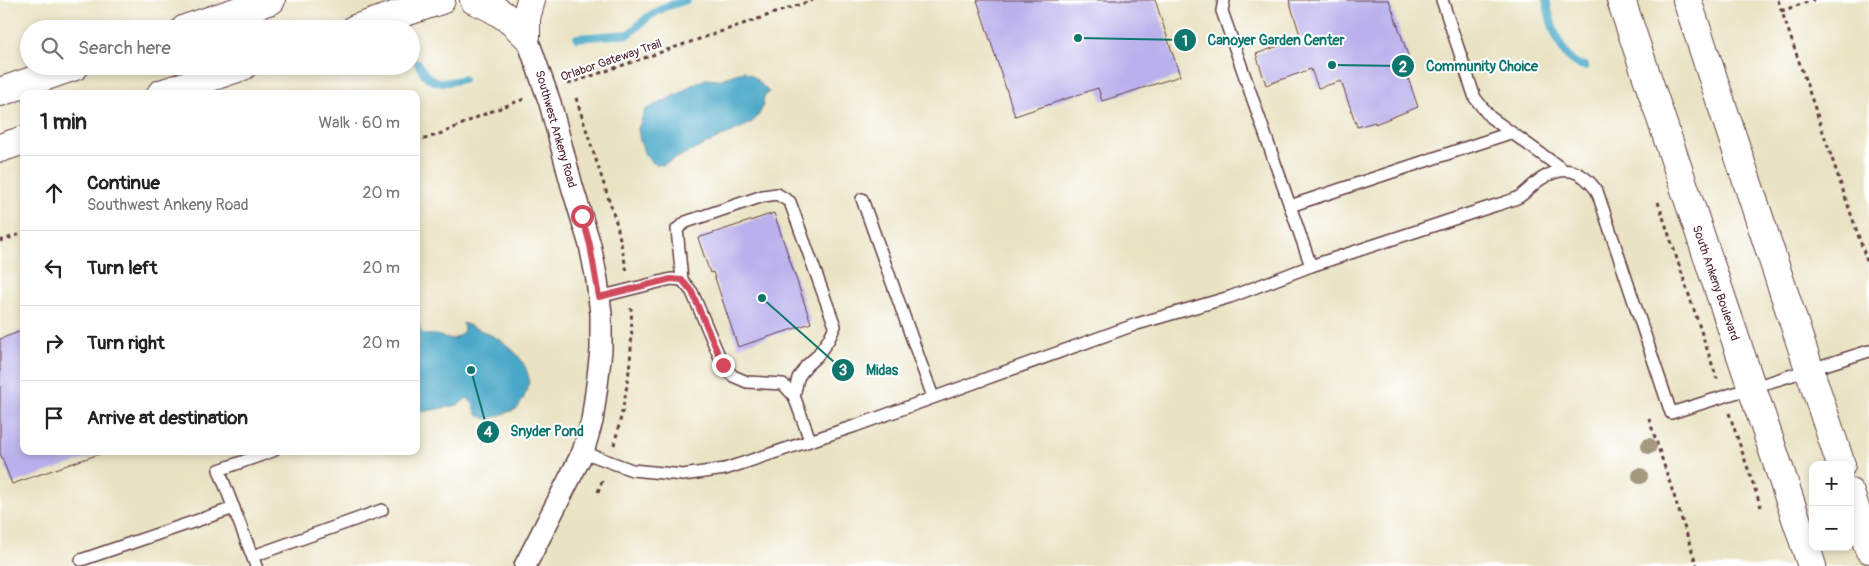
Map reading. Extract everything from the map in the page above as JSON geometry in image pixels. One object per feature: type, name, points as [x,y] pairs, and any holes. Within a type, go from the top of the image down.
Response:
[{"type":"main road","points":[[212,20],[271,0]]},
{"type":"main road","points":[[381,20],[440,0]]},
{"type":"main road","points":[[474,0],[492,6],[526,35]]},
{"type":"main road","points":[[526,35],[526,18],[531,0]]},
{"type":"main road","name":"South Ankeny Boulevard","points":[[1622,0],[1812,566]]},
{"type":"main road","points":[[1688,0],[1840,461]]},
{"type":"main road","points":[[0,92],[49,75]]},
{"type":"main road","points":[[173,90],[217,75]]},
{"type":"main road","points":[[0,148],[20,141]]},
{"type":"main road","points":[[1854,505],[1869,550]]},
{"type":"street","name":"Southwest Ankeny Road","points":[[525,566],[583,452],[592,421],[601,350],[601,314],[590,245],[545,90],[526,35]]},
{"type":"lane","points":[[1224,0],[1222,11],[1312,266]]},
{"type":"lane","points":[[1442,0],[1475,98],[1490,117],[1562,169],[1578,173],[1590,181],[1597,190],[1671,413],[1869,351]]},
{"type":"lane","points":[[1290,206],[1510,133]]},
{"type":"lane","points":[[583,452],[632,470],[683,475],[725,469],[1137,324],[1230,297],[1312,266],[1402,238],[1520,196],[1542,178],[1562,169]]},
{"type":"lane","points":[[794,396],[798,378],[829,339],[834,326],[790,202],[777,194],[763,196],[686,222],[677,228],[682,280],[692,292],[723,365],[732,376],[746,382],[783,384],[794,396],[810,440]]},
{"type":"lane","points":[[862,199],[933,397]]},
{"type":"lane","points":[[599,297],[671,279],[682,280]]},
{"type":"lane","points":[[262,455],[219,470],[254,561],[382,510]]},
{"type":"lane","points":[[81,560],[234,508]]},
{"type":"path","name":"Orlabor Gateway Trail","points":[[420,141],[545,90],[571,84],[813,0]]},
{"type":"path","points":[[1778,0],[1869,267]]},
{"type":"path","points":[[1782,11],[1814,0]]},
{"type":"path","points":[[0,241],[20,234]]},
{"type":"path","points":[[1648,419],[1697,566]]},
{"type":"water","points":[[744,71],[753,76],[769,92],[764,96],[759,114],[751,123],[662,165],[653,163],[645,155],[638,129],[645,110],[680,93],[693,84],[706,79],[718,80]]},
{"type":"water","points":[[463,323],[507,345],[515,352],[526,369],[529,379],[528,384],[517,409],[488,419],[477,415],[473,404],[467,398],[458,405],[420,412],[420,330],[425,335],[451,339],[464,330]]},
{"type":"building","points":[[977,0],[1155,0],[1180,76],[1102,101],[1098,88],[1015,116]]},
{"type":"building","points":[[1289,0],[1389,0],[1409,58],[1402,60],[1418,107],[1375,124],[1375,122],[1357,127],[1341,81],[1318,88],[1311,69],[1266,85],[1256,54],[1301,38]]},
{"type":"building","points":[[774,213],[811,323],[738,347],[713,272],[710,273],[698,238]]},
{"type":"building","points":[[20,332],[20,455],[96,455],[12,484],[0,453],[0,339]]},
{"type":"waterway","points":[[577,38],[629,34],[648,17],[665,7],[687,0]]},
{"type":"waterway","points":[[1546,0],[1550,19],[1563,50],[1577,64],[1585,66]]},
{"type":"waterway","points":[[420,66],[426,76],[436,82],[463,79]]},
{"type":"place","name":"Canoyer Garden Center","points":[[1078,38]]},
{"type":"place","name":"Community Choice","points":[[1332,65]]},
{"type":"place","name":"Midas","points":[[762,298]]},
{"type":"place","name":"Snyder Pond","points":[[471,370]]},
{"type":"route","points":[[582,216],[590,245],[599,297],[671,279],[682,280],[692,292],[723,365]]}]
